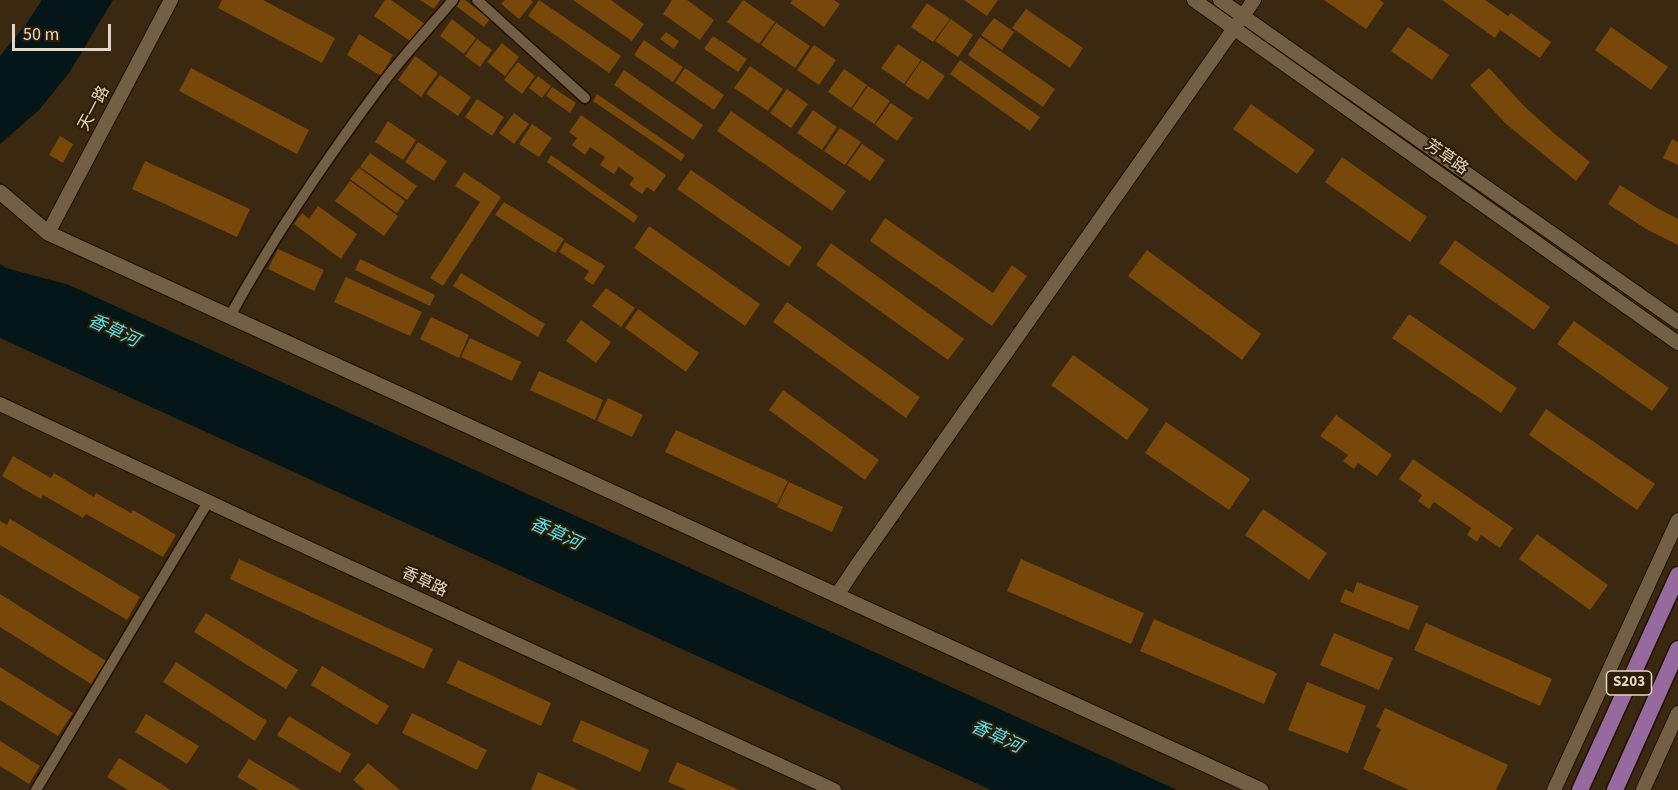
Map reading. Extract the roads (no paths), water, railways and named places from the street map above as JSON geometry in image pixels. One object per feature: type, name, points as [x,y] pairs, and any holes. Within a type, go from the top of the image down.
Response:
[{"type":"main road","points":[[0,192],[48,233],[1261,790]]},
{"type":"main road","name":"S203","points":[[1580,790],[1678,575]]},
{"type":"main road","name":"S203","points":[[1615,790],[1678,649]]},
{"type":"street","name":"天一路","points":[[48,233],[171,0]]},
{"type":"street","points":[[230,316],[259,262],[306,193],[386,80],[453,0]]},
{"type":"street","points":[[477,0],[585,98]]},
{"type":"street","name":"芳草路","points":[[1194,0],[1678,343]]},
{"type":"street","name":"芳草路","points":[[1220,0],[1678,322]]},
{"type":"street","points":[[837,595],[1254,0]]},
{"type":"street","name":"香草路","points":[[0,404],[834,790]]},
{"type":"street","points":[[36,790],[208,502]]},
{"type":"street","points":[[1554,790],[1678,520]]},
{"type":"street","points":[[1643,790],[1678,713]]},
{"type":"water","points":[[42,0],[113,0],[69,73],[39,110],[0,144],[0,56]]},
{"type":"water","name":"香草河","points":[[0,264],[6,268],[69,285],[1177,790],[991,790],[0,338]]}]
